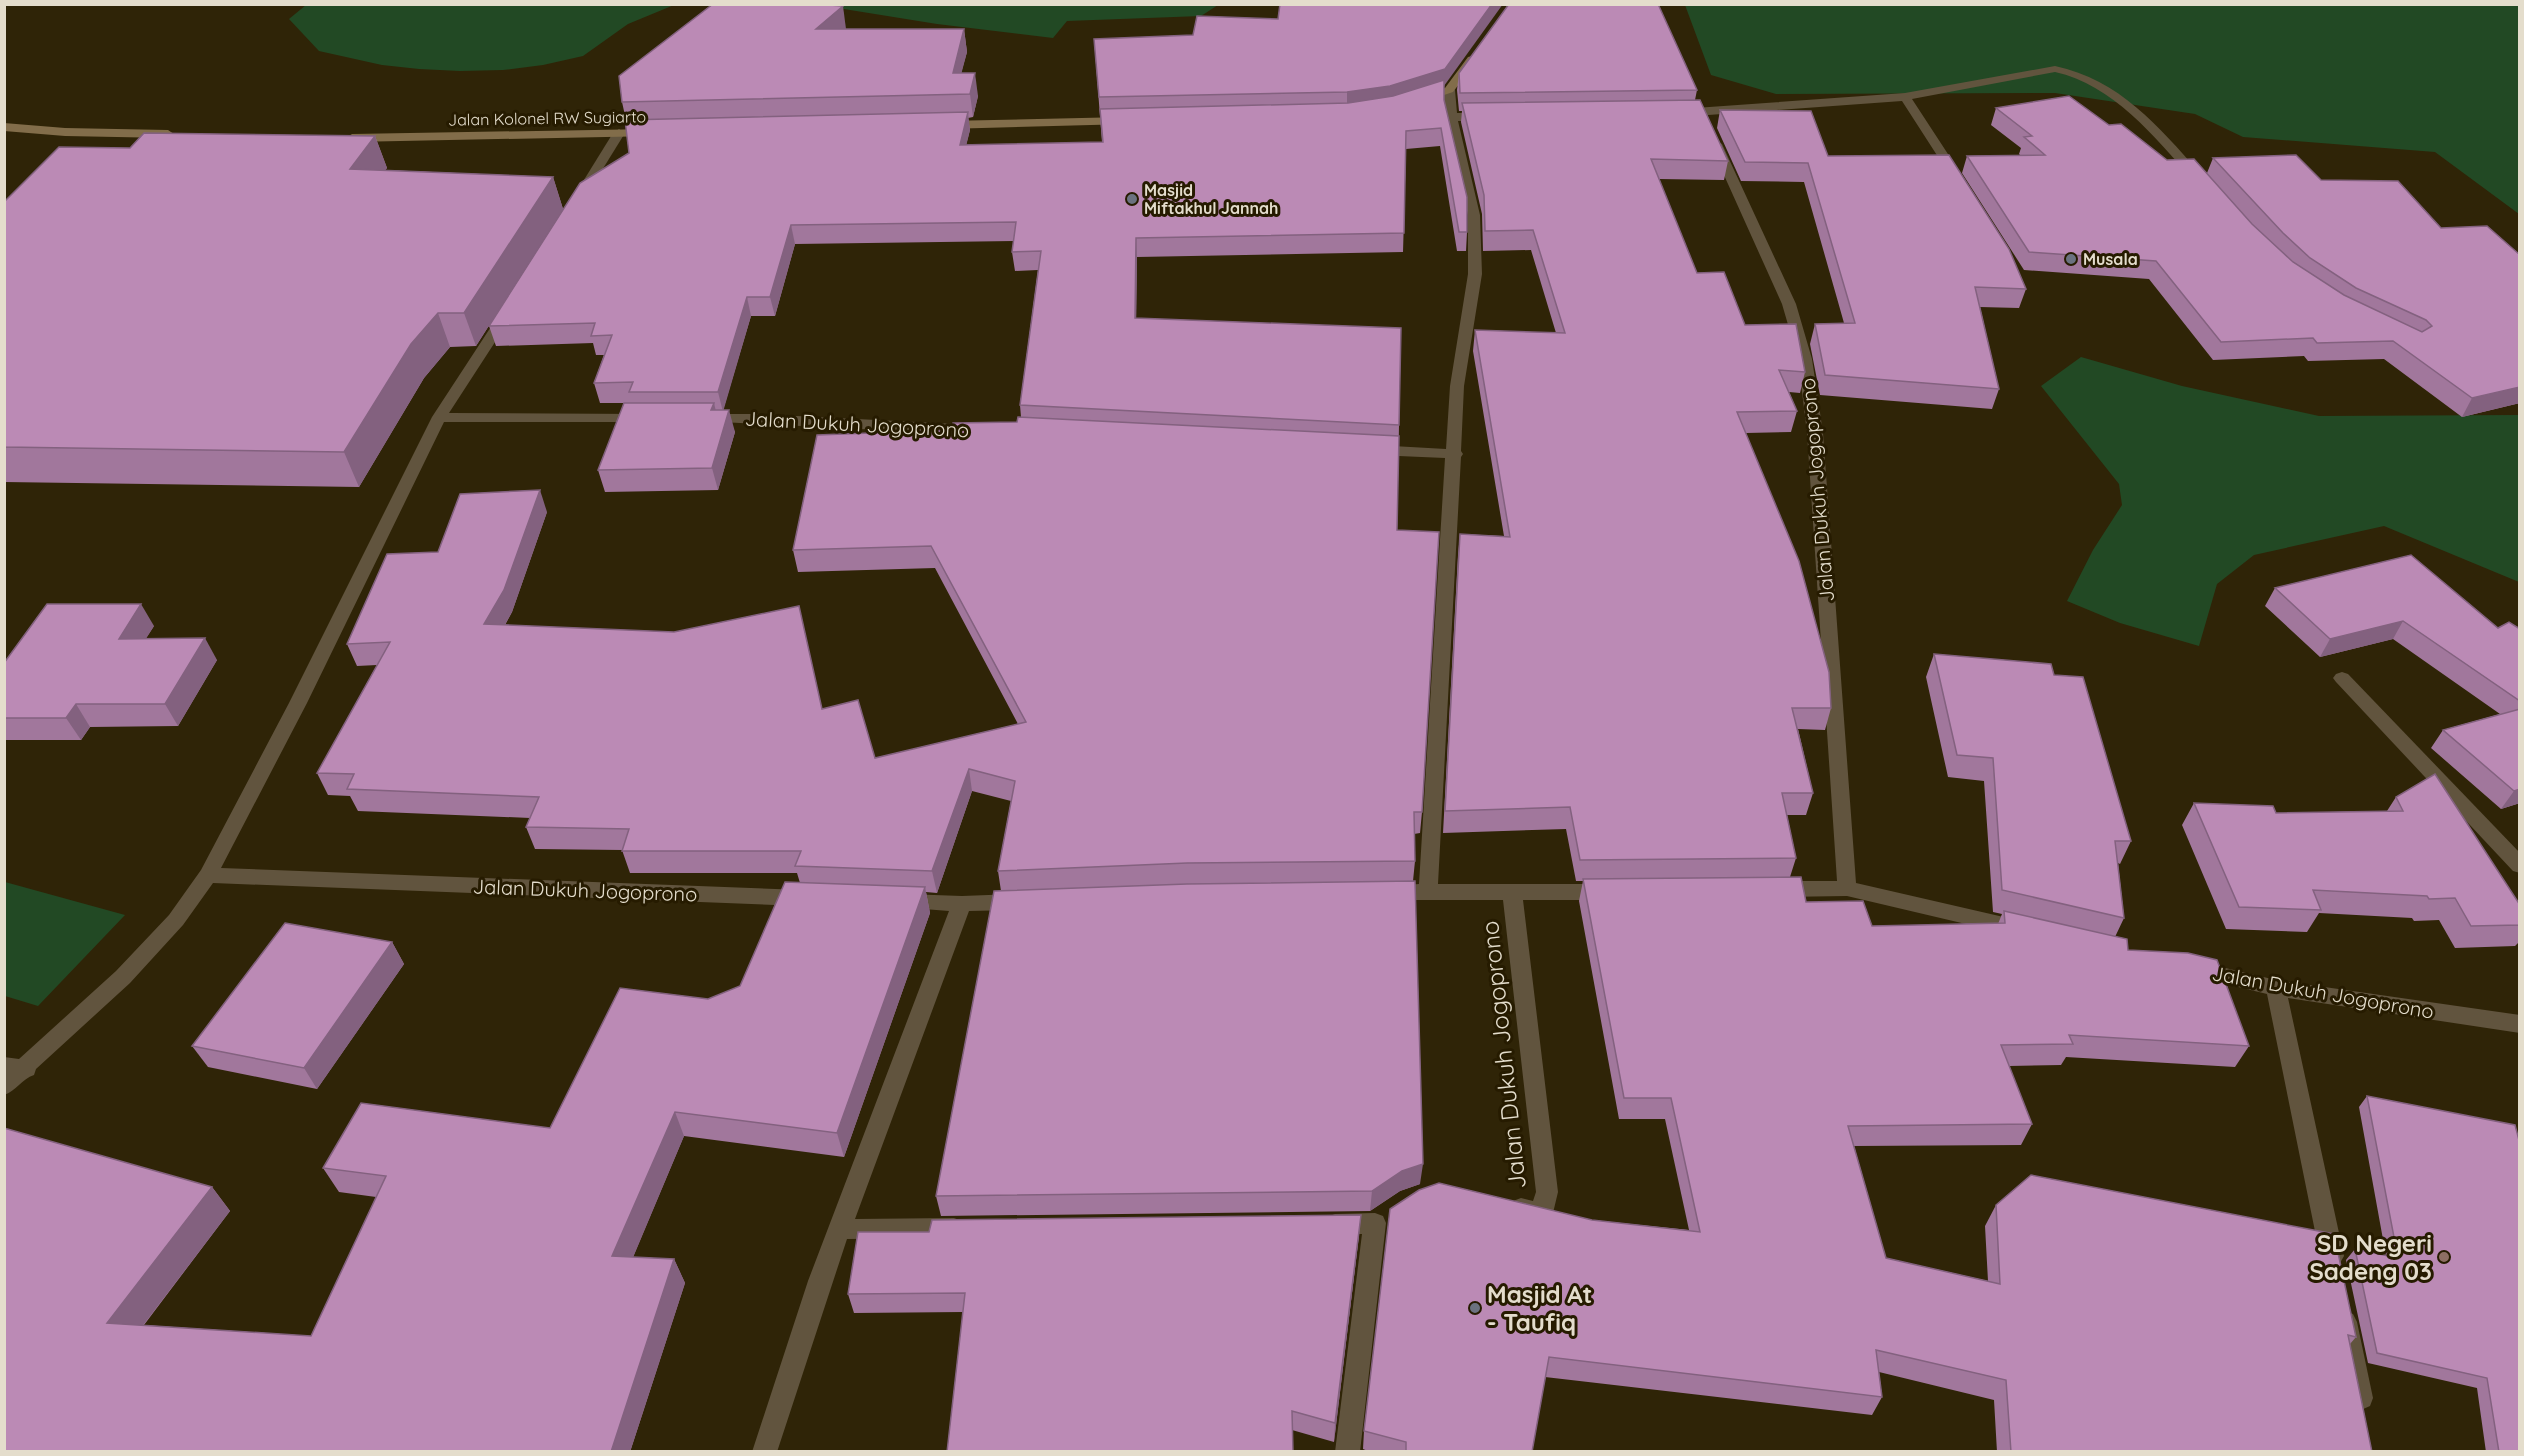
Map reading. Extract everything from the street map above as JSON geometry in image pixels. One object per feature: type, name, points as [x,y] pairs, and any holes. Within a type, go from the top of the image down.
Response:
[{"type":"main road","points":[[1404,105],[1449,90],[1477,52]]},
{"type":"main road","points":[[929,126],[1132,121]]},
{"type":"main road","points":[[4,127],[65,132],[176,134]]},
{"type":"main road","name":"Jalan Kolonel RW Sugiarto","points":[[341,138],[666,132]]},
{"type":"street","points":[[1666,113],[1707,123],[1905,97],[2055,69],[2066,70],[2094,83],[2129,107],[2203,184]]},
{"type":"street","points":[[1428,891],[1455,454],[1457,386],[1475,274],[1474,216],[1451,117],[1449,90]]},
{"type":"street","points":[[1905,97],[1964,188]]},
{"type":"street","points":[[1451,117],[1499,116]]},
{"type":"street","name":"Jalan Dukuh Jogoprono","points":[[1707,123],[1789,304],[1805,359],[1815,433],[1847,888]]},
{"type":"street","points":[[571,211],[618,133]]},
{"type":"street","points":[[4,1086],[15,1068],[123,977],[176,920],[208,875],[298,703],[439,417],[517,298]]},
{"type":"street","points":[[439,417],[652,418]]},
{"type":"street","name":"Jalan Dukuh Jogoprono","points":[[687,418],[758,418],[995,431]]},
{"type":"street","points":[[1360,450],[1455,454]]},
{"type":"street","points":[[2342,678],[2520,866]]},
{"type":"street","name":"Jalan Dukuh Jogoprono","points":[[208,875],[819,899]]},
{"type":"street","points":[[1763,890],[1847,888],[2044,934]]},
{"type":"street","name":"Jalan Dukuh Jogoprono","points":[[1371,892],[1620,892]]},
{"type":"street","name":"Jalan Dukuh Jogoprono","points":[[1502,1203],[1536,1212],[1545,1206],[1547,1192],[1512,893]]},
{"type":"street","points":[[890,901],[962,904],[1034,901]]},
{"type":"street","points":[[764,1452],[820,1281],[962,904]]},
{"type":"street","name":"Jalan Dukuh Jogoprono","points":[[2183,966],[2276,988],[2520,1024]]},
{"type":"street","points":[[2276,988],[2337,1281]]},
{"type":"street","points":[[1316,1224],[1384,1217],[1347,1452]]},
{"type":"street","points":[[841,1229],[972,1228]]},
{"type":"street","points":[[2342,1304],[2361,1398]]},
{"type":"green space","points":[[306,5],[674,5],[628,24],[583,56],[543,65],[503,70],[460,71],[382,65],[319,51],[289,19]]},
{"type":"green space","points":[[819,5],[1218,5],[1201,16],[1067,21],[1053,38],[937,24]]},
{"type":"green space","points":[[1685,5],[2519,5],[2519,214],[2435,152],[2243,137],[2195,114],[2055,93],[1776,94],[1711,75]]},
{"type":"green space","points":[[2081,357],[2182,386],[2319,416],[2519,415],[2519,582],[2384,526],[2254,555],[2217,584],[2199,646],[2120,623],[2067,601],[2093,550],[2122,505],[2119,484],[2041,386]]},
{"type":"green space","points":[[5,882],[125,915],[38,1006],[5,996]]},
{"type":"building","points":[[713,4],[843,6],[816,29],[964,29],[953,73],[975,73],[970,94],[622,102],[619,76]]},
{"type":"building","points":[[1280,4],[1492,4],[1445,69],[1390,86],[1347,92],[1099,97],[1094,39],[1193,35],[1197,16],[1278,19]]},
{"type":"building","points":[[1509,4],[1658,4],[1697,90],[1460,93],[1459,73]]},
{"type":"building","points":[[1444,80],[1444,100],[1467,197],[1467,232],[1459,232],[1441,128],[1406,131],[1404,233],[1136,238],[1135,318],[1401,328],[1399,425],[1020,405],[1041,251],[1012,252],[1016,222],[791,225],[770,297],[747,297],[718,392],[629,392],[633,382],[594,383],[612,335],[591,336],[595,323],[489,326],[580,183],[629,153],[625,120],[968,112],[960,145],[1103,142],[1100,109],[1348,103],[1393,96]]},
{"type":"building","points":[[2069,96],[2109,125],[2121,124],[2167,160],[2194,159],[2252,224],[2293,262],[2344,295],[2422,332],[2432,326],[2426,320],[2356,288],[2310,258],[2283,233],[2213,158],[2296,155],[2321,180],[2398,181],[2441,228],[2487,226],[2520,255],[2520,387],[2472,398],[2393,341],[2317,343],[2313,338],[2221,342],[2156,261],[2029,252],[1967,156],[2045,155],[2024,137],[2032,136],[1996,108]]},
{"type":"building","points":[[1700,100],[1728,161],[1651,159],[1697,273],[1724,272],[1745,325],[1796,324],[1805,372],[1779,370],[1797,411],[1737,412],[1799,561],[1829,672],[1831,708],[1792,708],[1813,793],[1782,793],[1796,858],[1580,860],[1570,807],[1445,811],[1460,534],[1510,537],[1475,330],[1565,333],[1533,230],[1485,231],[1484,195],[1462,103]]},
{"type":"building","points":[[1720,110],[1811,111],[1828,156],[1949,155],[2009,249],[2026,289],[1975,287],[1999,389],[1825,375],[1815,324],[1855,323],[1808,163],[1745,162]]},
{"type":"building","points":[[144,133],[375,136],[350,169],[553,177],[464,313],[438,313],[411,344],[344,452],[4,447],[4,202],[59,147],[130,148]]},
{"type":"building","points":[[624,403],[714,403],[711,410],[729,410],[712,468],[598,470]]},
{"type":"building","points":[[1018,417],[1399,436],[1397,530],[1439,532],[1422,812],[1414,812],[1415,861],[1187,863],[998,871],[1015,781],[969,769],[932,871],[795,866],[801,851],[622,851],[629,829],[526,827],[539,797],[347,789],[354,774],[317,773],[390,642],[347,644],[387,554],[438,552],[460,494],[540,490],[504,590],[484,624],[674,632],[799,606],[822,709],[858,700],[875,758],[1026,722],[931,546],[793,550],[817,435],[952,430],[953,423],[1017,422]]},
{"type":"building","points":[[2411,555],[2498,628],[2509,622],[2520,629],[2520,701],[2403,621],[2330,639],[2275,588]]},
{"type":"building","points":[[47,604],[141,604],[119,639],[205,638],[165,704],[76,704],[66,718],[4,718],[4,663]]},
{"type":"building","points":[[1934,654],[2051,664],[2054,675],[2083,677],[2131,841],[2115,841],[2124,918],[2002,890],[1993,758],[1957,755]]},
{"type":"building","points":[[2520,709],[2520,789],[2514,791],[2443,730]]},
{"type":"building","points":[[2435,774],[2520,905],[2520,925],[2471,926],[2455,898],[2429,899],[2427,896],[2313,890],[2321,910],[2239,907],[2194,803],[2273,806],[2276,813],[2403,811],[2396,797]]},
{"type":"building","points":[[1801,877],[1806,902],[1863,901],[1872,926],[2005,923],[2004,911],[2127,939],[2128,950],[2188,953],[2217,960],[2249,1046],[2069,1035],[2073,1044],[2001,1045],[2032,1124],[1848,1126],[1886,1258],[2000,1284],[1996,1205],[2031,1175],[2334,1234],[2356,1337],[2348,1335],[2372,1452],[2011,1452],[2006,1380],[1876,1350],[1882,1397],[1549,1357],[1532,1452],[1406,1452],[1406,1442],[1364,1431],[1390,1209],[1419,1190],[1439,1183],[1592,1220],[1700,1232],[1671,1098],[1624,1098],[1583,879]]},
{"type":"building","points":[[1415,881],[1423,1164],[1402,1171],[1372,1191],[936,1196],[994,891],[1187,884]]},
{"type":"building","points":[[785,882],[925,887],[837,1133],[675,1112],[612,1256],[674,1259],[611,1452],[4,1452],[4,1128],[212,1187],[107,1323],[311,1336],[386,1176],[323,1168],[361,1103],[550,1128],[620,988],[708,999],[740,986]]},
{"type":"building","points":[[285,923],[392,942],[304,1068],[192,1046]]},
{"type":"building","name":"SD Negeri Sadeng 03","points":[[2367,1096],[2515,1125],[2520,1144],[2520,1452],[2499,1452],[2487,1378],[2377,1353],[2355,1249],[2398,1258]]},
{"type":"building","points":[[1361,1215],[1335,1423],[1292,1411],[1293,1452],[947,1452],[965,1293],[848,1294],[858,1232],[929,1232],[932,1220]]},
{"type":"place","name":"Masjid Miftakhul Jannah","points":[[1132,199]]},
{"type":"place","name":"Musala","points":[[2071,259]]},
{"type":"place","name":"SD Negeri Sadeng 03","points":[[2444,1257]]},
{"type":"place","name":"Masjid At - Taufiq","points":[[1475,1308]]}]
